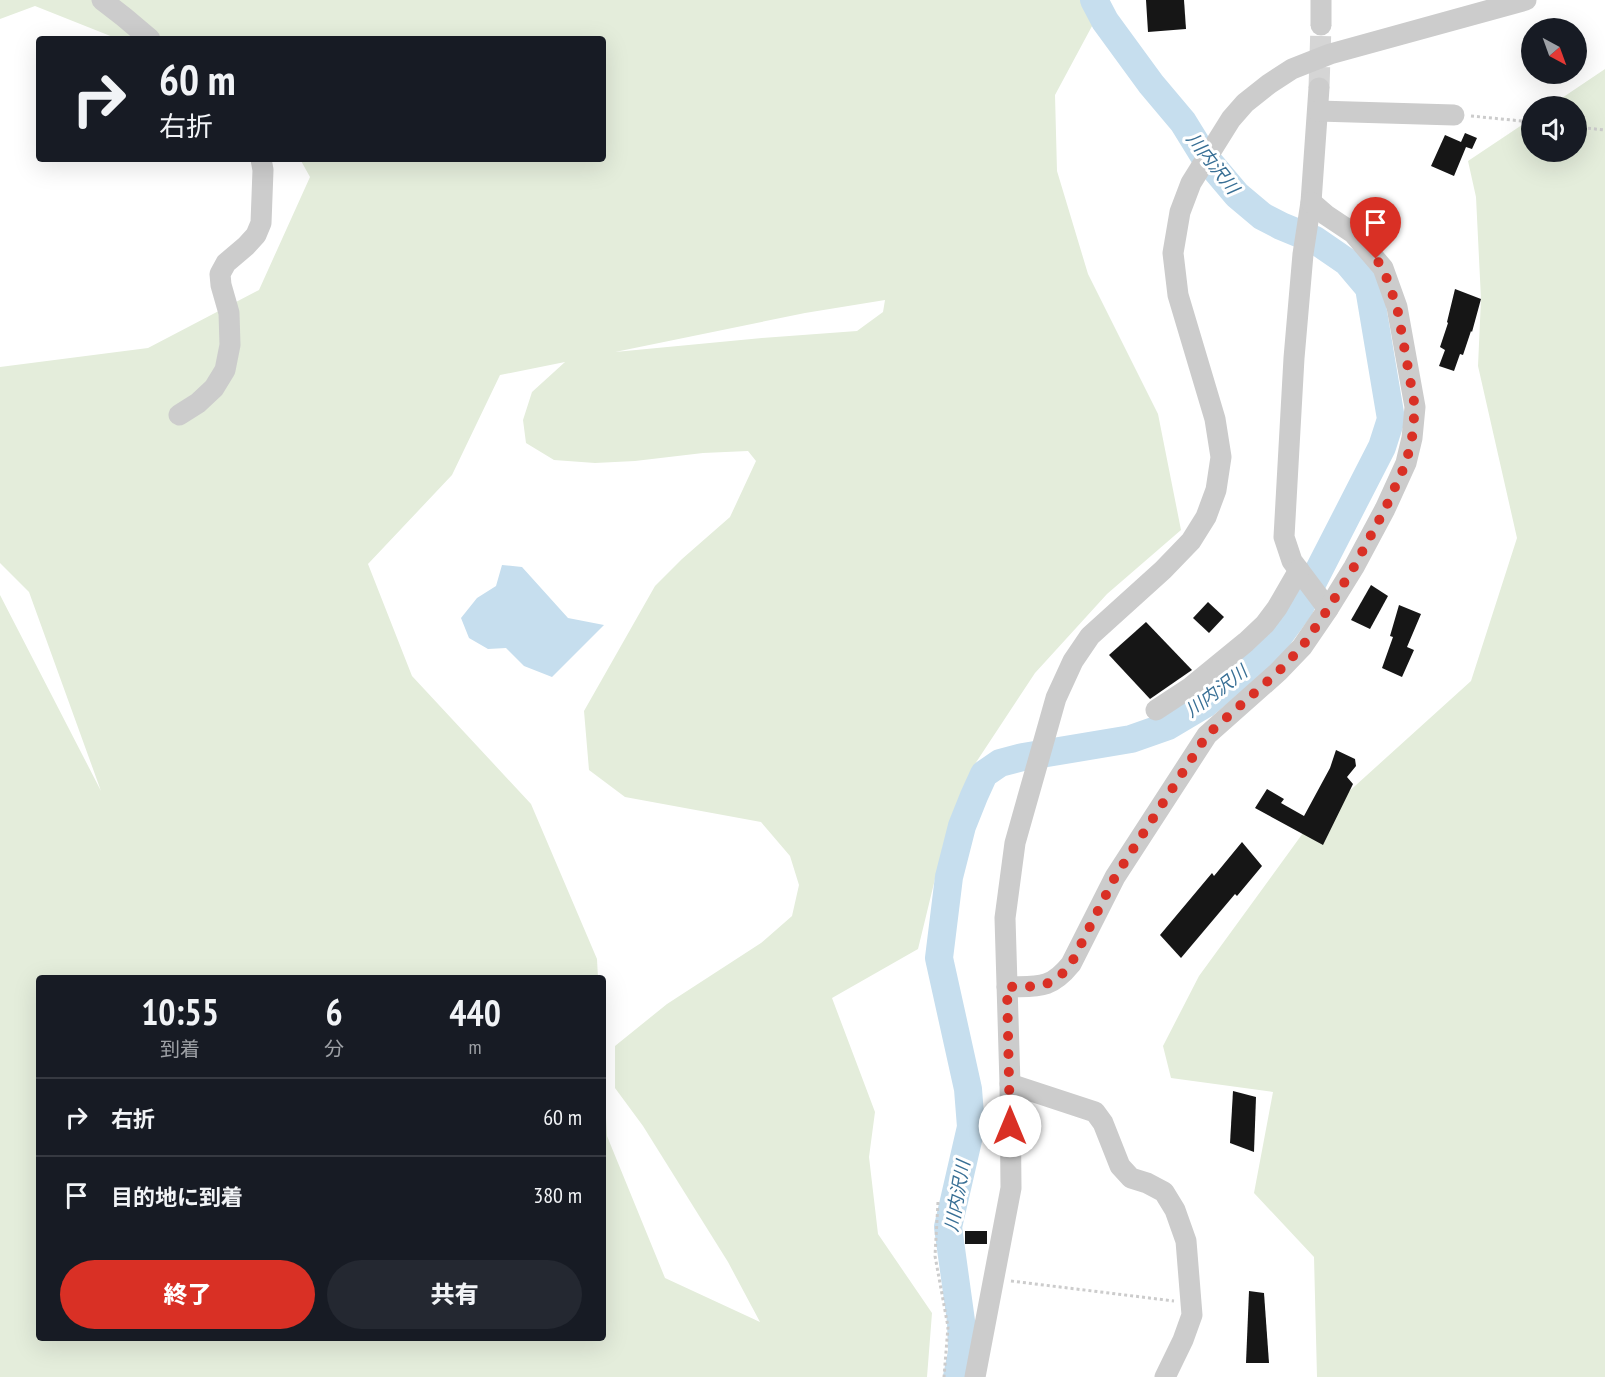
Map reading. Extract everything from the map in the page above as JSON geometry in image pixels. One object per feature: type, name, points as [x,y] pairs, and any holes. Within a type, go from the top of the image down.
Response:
[{"type":"street","points":[[102,0],[147,36]]},
{"type":"street","points":[[1321,0],[1321,26]]},
{"type":"street","points":[[975,1377],[1011,1188],[1005,918],[1015,843],[1056,698],[1073,661],[1090,636],[1163,570],[1191,541],[1206,517],[1216,490],[1221,457],[1215,419],[1178,295],[1173,253],[1180,212],[1191,183],[1231,119],[1269,84],[1292,69],[1330,54],[1526,0]]},
{"type":"street","points":[[1319,88],[1310,212],[1303,254],[1294,358],[1284,537],[1292,561],[1324,604]]},
{"type":"street","points":[[1318,111],[1454,115]]},
{"type":"street","points":[[179,415],[198,403],[214,388],[225,370],[230,345],[229,314],[220,274],[226,263],[256,235],[261,223],[262,162]]},
{"type":"street","points":[[1007,987],[1047,984],[1062,975],[1071,964],[1115,877],[1207,735],[1278,672],[1302,647],[1324,604],[1354,567],[1406,463],[1412,438],[1415,407],[1397,307],[1383,268],[1358,238],[1326,215],[1310,212]]},
{"type":"street","points":[[1156,710],[1191,687],[1265,624],[1300,572]]},
{"type":"street","points":[[1010,1084],[1095,1112],[1103,1123],[1120,1166],[1131,1178],[1164,1192],[1175,1210],[1186,1241],[1192,1315],[1165,1377]]},
{"type":"path","points":[[1454,115],[1521,122]]},
{"type":"path","points":[[1587,128],[1605,130]]},
{"type":"path","points":[[938,1202],[936,1256],[948,1328],[944,1377]]},
{"type":"path","points":[[994,1279],[1191,1303]]},
{"type":"green space","points":[[0,0],[1106,0],[1055,95],[1057,171],[1088,274],[1158,414],[1181,530],[1107,594],[1035,673],[973,767],[943,846],[918,949],[832,998],[875,1112],[869,1157],[878,1234],[932,1313],[927,1377],[0,1377],[0,595],[101,791],[29,592],[0,563],[0,367],[148,348],[259,290],[310,177],[302,162],[606,162],[606,36],[110,36],[35,6],[0,19]],"holes":[[[885,300],[883,312],[857,331],[615,352],[805,313]],[[565,362],[532,392],[523,420],[526,443],[554,460],[595,463],[748,451],[756,461],[730,517],[655,586],[584,711],[589,770],[625,797],[761,822],[790,856],[799,885],[792,916],[761,943],[667,1004],[615,1046],[615,1088],[643,1126],[728,1262],[760,1322],[665,1278],[607,1136],[606,1117],[606,1341],[36,1341],[36,975],[598,975],[597,959],[531,804],[412,676],[368,564],[452,475],[500,375]]]},
{"type":"green space","points":[[1605,69],[1605,1377],[1317,1377],[1314,1257],[1254,1193],[1273,1092],[1171,1078],[1163,1046],[1199,976],[1303,833],[1471,681],[1517,538],[1478,366],[1481,299],[1476,197],[1468,161],[1521,126],[1521,162],[1587,162],[1587,96],[1565,96],[1583,84],[1587,84],[1587,81]]},
{"type":"water","points":[[502,565],[522,567],[568,618],[604,625],[552,677],[524,666],[506,648],[488,649],[469,638],[461,618],[477,598],[496,586]]},
{"type":"building","points":[[1146,0],[1184,0],[1186,29],[1148,32]]},
{"type":"building","points":[[1465,133],[1477,138],[1472,149],[1466,147],[1454,176],[1431,166],[1445,135],[1461,142]]},
{"type":"building","points":[[1455,289],[1481,299],[1472,332],[1454,371],[1439,366],[1445,350],[1440,347]]},
{"type":"building","points":[[1371,585],[1388,596],[1370,629],[1351,620]]},
{"type":"building","points":[[1208,602],[1224,617],[1209,633],[1193,618]]},
{"type":"building","points":[[1399,605],[1421,614],[1407,647],[1414,650],[1402,677],[1382,668],[1393,637],[1390,636]]},
{"type":"building","points":[[1146,622],[1192,670],[1150,699],[1109,655]]},
{"type":"building","points":[[1336,750],[1355,759],[1356,766],[1347,777],[1353,784],[1323,845],[1255,808],[1267,789],[1284,799],[1281,803],[1304,816],[1330,768]]},
{"type":"building","points":[[1242,842],[1262,866],[1181,958],[1160,935],[1212,873],[1214,876]]},
{"type":"building","points":[[1233,1091],[1256,1097],[1254,1152],[1230,1143]]},
{"type":"building","points":[[965,1231],[987,1231],[987,1244],[965,1244]]},
{"type":"building","points":[[1249,1291],[1264,1293],[1269,1363],[1246,1363]]},
{"type":"waterway","name":"川内沢川","points":[[957,1377],[962,1352],[961,1321],[948,1227],[971,1127],[968,1089],[939,958],[949,877],[962,826],[974,796],[984,774],[1000,763],[1131,739],[1168,726],[1205,704],[1268,651],[1299,609],[1382,447],[1391,419],[1369,288],[1347,262],[1315,240],[1262,216],[1237,195],[1204,156],[1183,122],[1151,84],[1105,21],[1094,0]]},
{"type":"tunnel","points":[[1319,88],[1321,25]]},
{"type":"route","points":[[1010,1126],[1007,987],[1047,984],[1056,980],[1071,964],[1115,877],[1207,735],[1278,672],[1302,647],[1328,609],[1385,509],[1406,463],[1412,438],[1415,407],[1397,307],[1383,268],[1376,259]]}]
